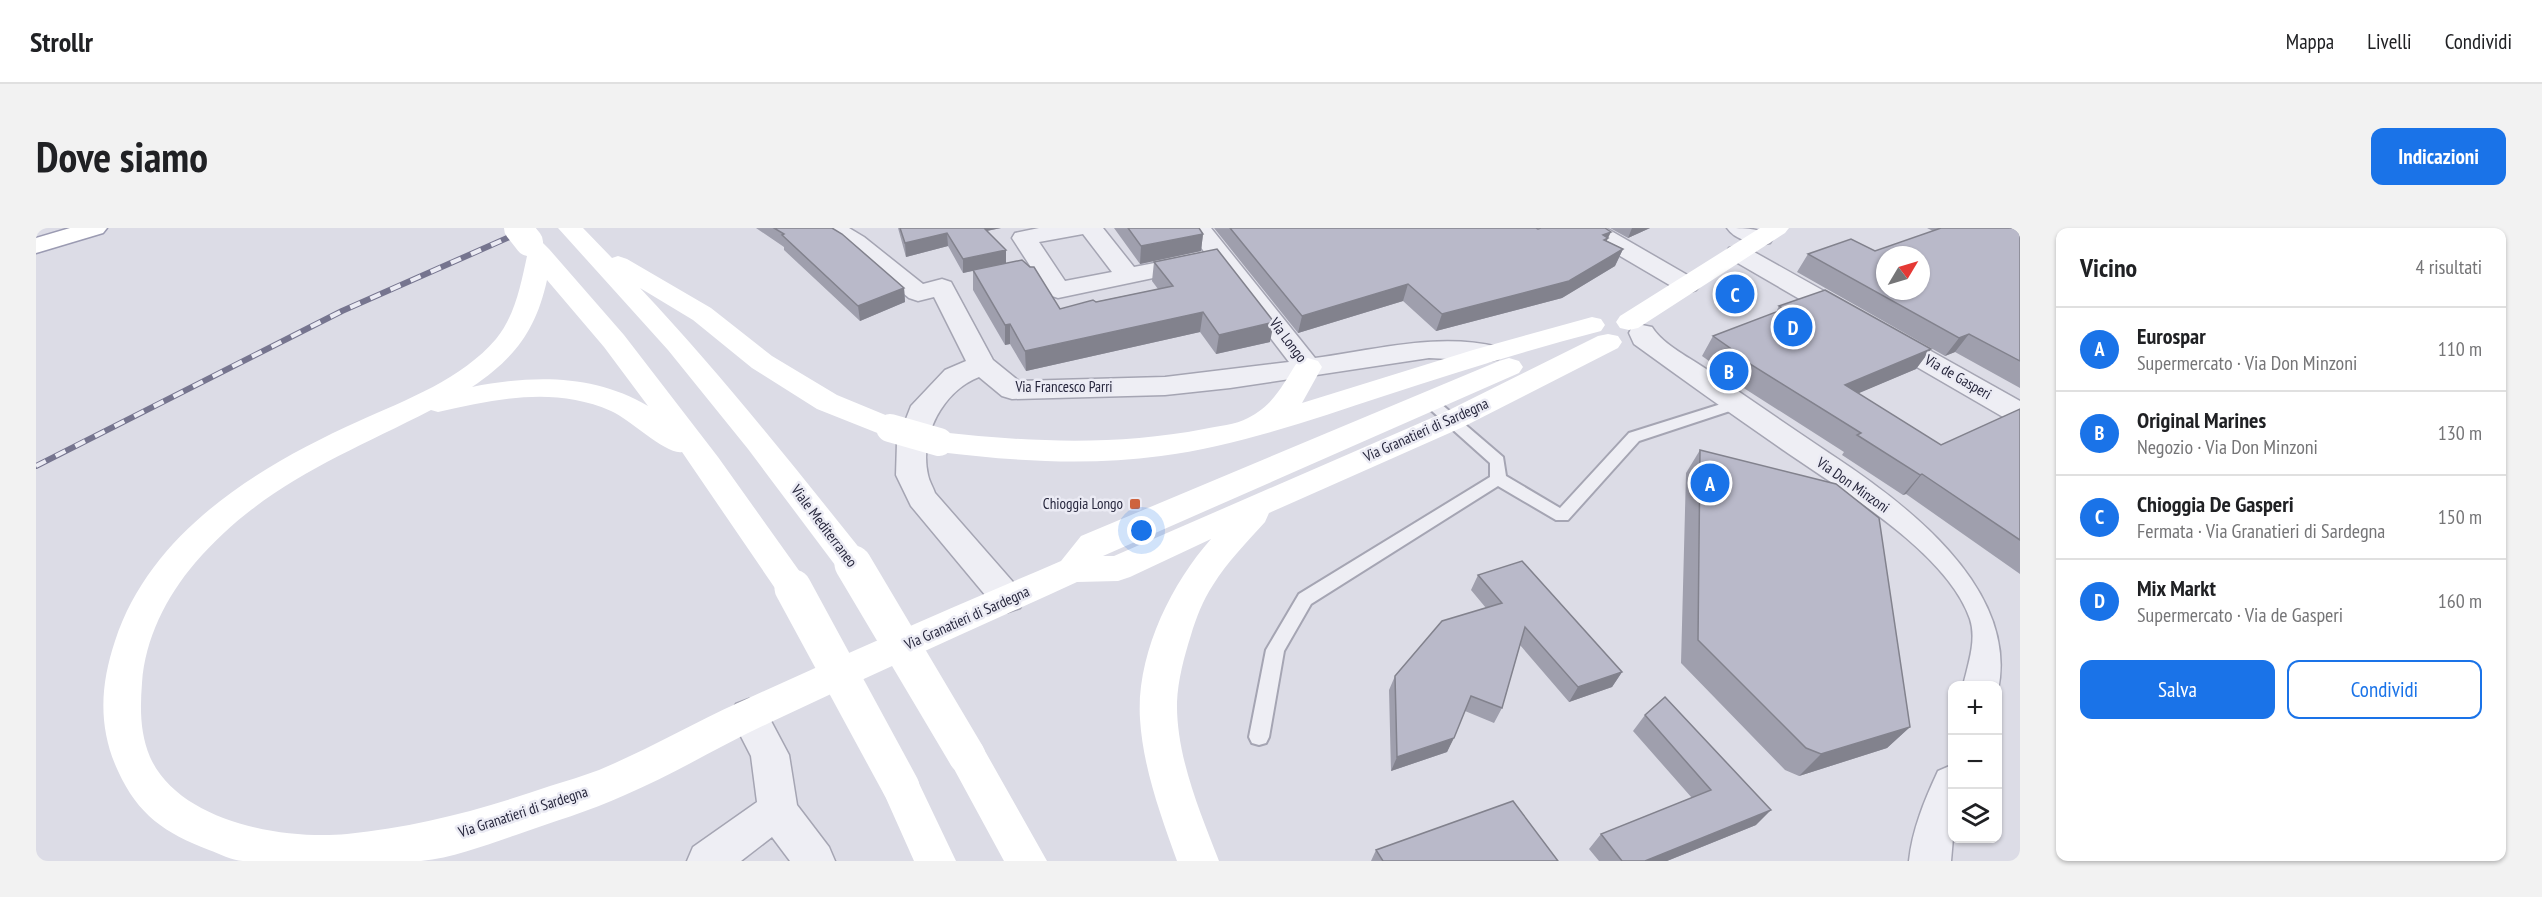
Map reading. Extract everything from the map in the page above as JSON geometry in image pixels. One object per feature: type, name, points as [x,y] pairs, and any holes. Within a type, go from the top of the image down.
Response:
[{"type":"street","points":[[36,246],[95,228]]},
{"type":"street","points":[[832,228],[855,242],[918,292],[952,285],[982,365],[955,376],[926,406],[912,442],[912,475],[922,498],[1008,599]]},
{"type":"street","points":[[1077,228],[1024,238],[1031,267],[1058,290],[1222,257]]},
{"type":"street","points":[[1091,228],[1128,276]]},
{"type":"street","name":"Via Longo","points":[[1198,228],[1308,367],[1429,350],[1488,353]]},
{"type":"street","points":[[1589,228],[1687,285]]},
{"type":"street","name":"Via Granatieri di Sardegna","points":[[410,410],[316,454],[260,486],[217,520],[177,561],[158,587],[137,625],[121,680],[122,724],[137,774],[170,812],[211,834],[269,852],[338,854],[422,843],[488,827],[618,780],[749,715],[1073,570],[1118,568],[1453,420],[1613,331],[1687,285],[1738,241],[1769,233]]},
{"type":"street","points":[[579,237],[702,314],[762,362],[827,402],[890,428],[939,442],[1011,451],[1085,452],[1160,446],[1252,429],[1488,353],[1613,331]]},
{"type":"street","name":"Viale Mediterraneo","points":[[579,237],[678,344],[759,442],[853,564],[967,756],[1026,861]]},
{"type":"street","name":"Via de Gasperi","points":[[1738,241],[2020,414]]},
{"type":"street","points":[[410,410],[479,369],[499,352],[521,324],[531,295],[529,242]]},
{"type":"street","points":[[529,242],[614,341],[707,464],[793,588],[902,787],[935,861]]},
{"type":"street","name":"Via Granatieri di Sardegna","points":[[1073,570],[1093,545],[1428,400],[1613,331]]},
{"type":"street","name":"Via Don Minzoni","points":[[1613,331],[1644,338],[1908,523],[1948,558],[1973,587],[1989,620],[1990,651],[1982,681]]},
{"type":"street","name":"Via Francesco Parri","points":[[982,365],[1011,390],[1165,386],[1308,367]]},
{"type":"street","points":[[1252,429],[1286,405],[1308,367]]},
{"type":"street","points":[[410,410],[491,392],[528,387],[561,386],[590,392],[631,409],[707,464]]},
{"type":"street","points":[[1198,861],[1176,803],[1159,718],[1163,669],[1180,615],[1198,579],[1268,500]]},
{"type":"street","points":[[749,715],[770,755],[778,811],[814,861]]},
{"type":"street","points":[[1930,861],[1932,840],[1951,789]]},
{"type":"street","points":[[708,861],[778,811]]},
{"type":"lane","points":[[1428,400],[1498,461],[1498,479]]},
{"type":"lane","points":[[1498,479],[1562,516],[1634,437],[1737,404]]},
{"type":"lane","points":[[1258,737],[1275,650],[1305,599],[1498,479]]},
{"type":"building","points":[[774,228],[832,228],[904,288],[858,306],[782,235],[784,234]]},
{"type":"building","points":[[900,228],[984,228],[1006,250],[963,259],[947,233],[905,243]]},
{"type":"building","points":[[1128,228],[1199,228],[1203,234],[1141,246]]},
{"type":"building","points":[[1230,228],[1605,228],[1611,232],[1603,235],[1608,238],[1604,240],[1623,249],[1569,281],[1442,314],[1408,284],[1302,316]]},
{"type":"building","points":[[1941,228],[2020,228],[2020,361],[1969,334],[1959,338],[1891,300],[1930,300],[1930,246],[1889,246]]},
{"type":"building","points":[[1851,239],[1876,251],[1876,292],[1808,254]]},
{"type":"building","points":[[1217,249],[1274,322],[1219,335],[1203,312],[1025,351],[1010,324],[1005,325],[973,270],[1022,260],[1030,267],[1034,267],[1060,309],[1093,300],[1096,302],[1173,286],[1154,262]]},
{"type":"building","points":[[1825,290],[1931,349],[1845,385],[1941,445],[2020,409],[2020,540],[1922,474],[1920,475],[1857,435],[1861,433],[1726,349],[1730,348],[1713,336],[1784,309],[1779,306]]},
{"type":"building","points":[[1700,450],[1836,484],[1879,518],[1910,727],[1821,754],[1806,748],[1698,640]]},
{"type":"building","points":[[1522,561],[1622,672],[1578,687],[1525,627],[1502,708],[1471,696],[1454,738],[1397,757],[1395,676],[1442,621],[1502,603],[1478,575]]},
{"type":"building","points":[[1665,697],[1771,810],[1645,861],[1622,861],[1601,834],[1711,790],[1645,715]]},
{"type":"building","points":[[1513,801],[1558,861],[1383,861],[1376,850]]},
{"type":"railway","points":[[36,466],[342,311],[530,228]]},
{"type":"place","name":"Chioggia De Gasperi","points":[[1735,294]]},
{"type":"place","name":"Mix Markt","points":[[1793,327]]},
{"type":"place","name":"Original Marines","points":[[1729,371]]},
{"type":"place","name":"Eurospar","points":[[1710,483]]},
{"type":"place","name":"Chioggia Longo","points":[[1135,504]]}]
